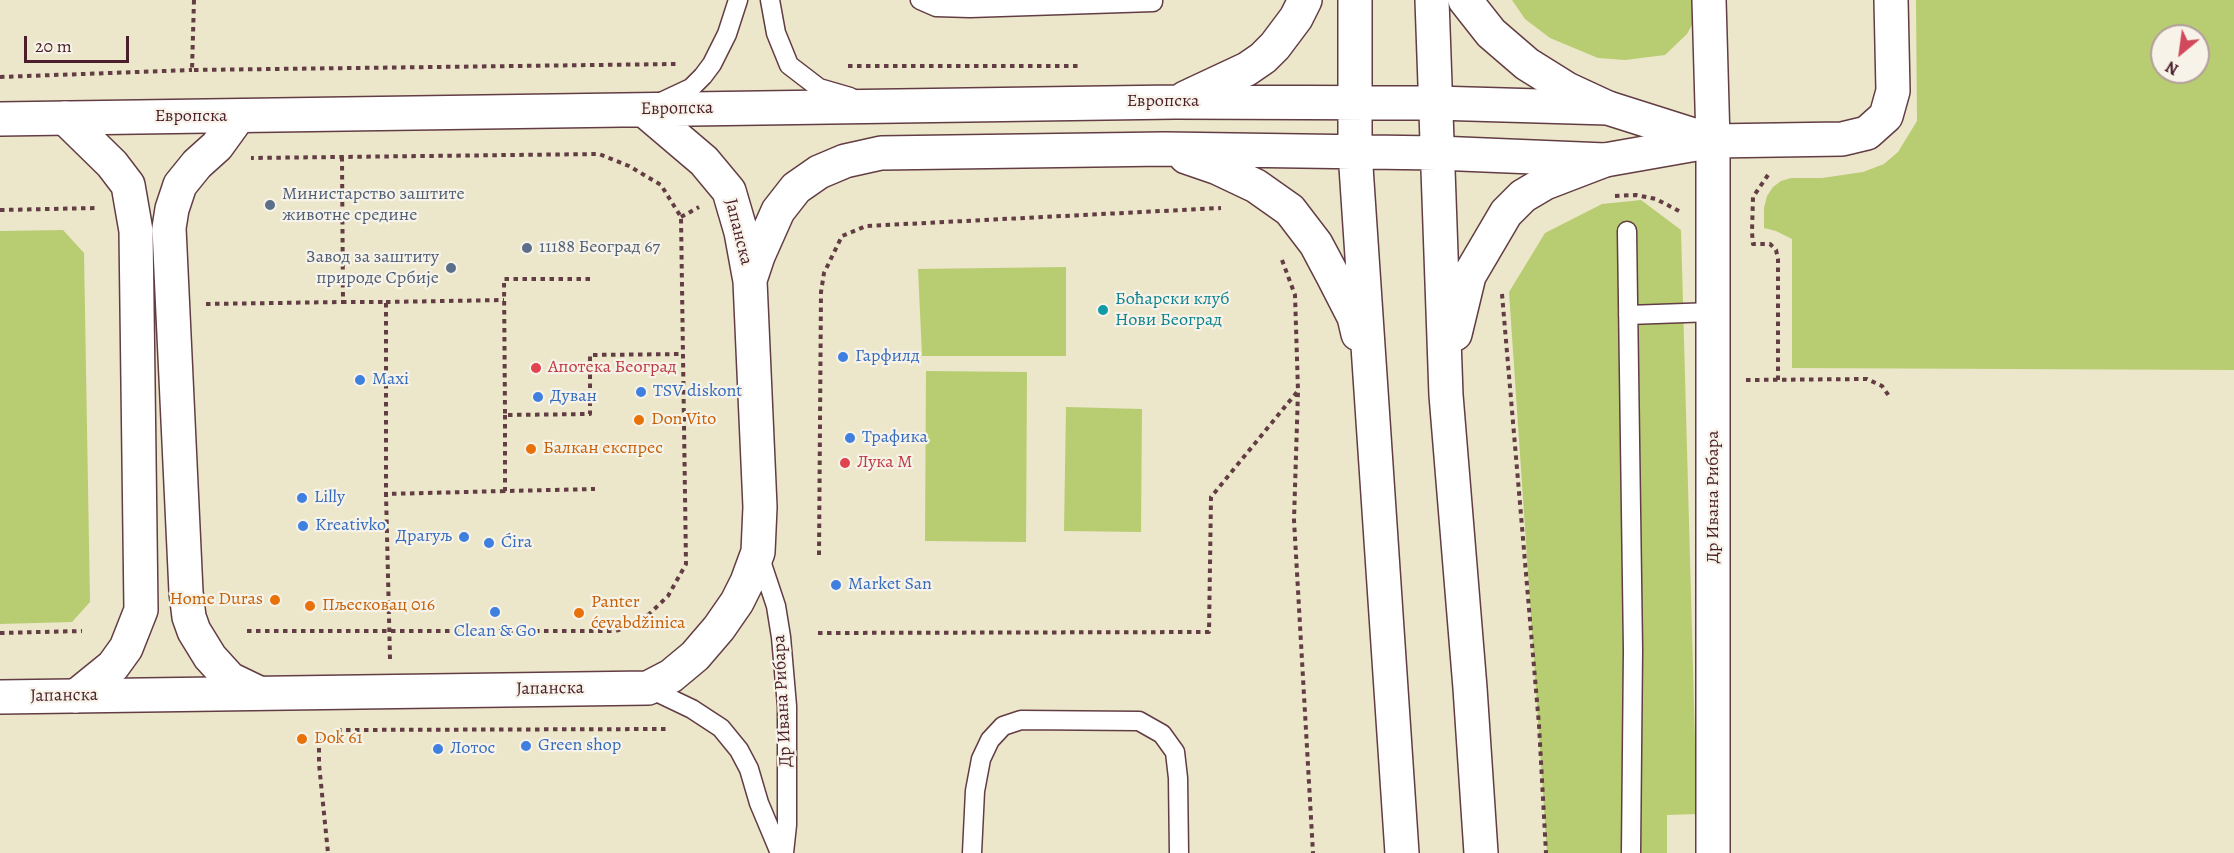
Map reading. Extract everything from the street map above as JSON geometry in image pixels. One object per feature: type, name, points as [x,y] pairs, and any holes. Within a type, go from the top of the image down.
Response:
[{"type":"street","points":[[1175,102],[1247,69],[1263,58],[1296,18],[1305,0]]},
{"type":"street","points":[[1355,0],[1355,152],[1402,853]]},
{"type":"street","points":[[1432,0],[1446,395],[1481,853]]},
{"type":"street","points":[[1465,0],[1491,33],[1527,64],[1567,89],[1608,108],[1713,141]]},
{"type":"street","name":"Др Ивана Рибара","points":[[1709,0],[1713,141],[1713,853]]},
{"type":"street","points":[[1446,395],[1456,322],[1469,276],[1502,218],[1523,196],[1545,183],[1605,160],[1713,141],[1842,139],[1868,133],[1886,116],[1893,91],[1891,0]]},
{"type":"street","name":"Европска","points":[[0,119],[1175,102],[1355,103]]},
{"type":"street","points":[[1355,103],[1608,108]]},
{"type":"street","name":"Јапанска","points":[[0,697],[648,688],[671,676],[695,656],[719,628],[747,582],[758,552],[760,507],[750,281],[741,232],[729,191],[704,161],[644,110]]},
{"type":"street","points":[[238,117],[217,146],[197,164],[180,185],[172,209],[169,228],[189,617],[194,631],[210,657],[230,679],[259,693]]},
{"type":"street","points":[[65,118],[112,164],[128,185],[136,231],[141,610],[126,648],[113,666],[76,696]]},
{"type":"street","points":[[1165,149],[1437,153],[1605,160]]},
{"type":"street","points":[[1165,149],[1218,168],[1256,186],[1290,210],[1316,244],[1354,317],[1371,385]]},
{"type":"street","name":"Јапанска","points":[[750,281],[758,256],[778,211],[796,188],[819,172],[845,161],[881,153],[1165,149]]},
{"type":"lane","points":[[644,110],[691,88],[712,64],[727,34],[738,0]]},
{"type":"lane","points":[[770,0],[776,33],[789,65],[819,88],[883,106]]},
{"type":"lane","points":[[920,0],[936,7],[970,8],[1153,2],[1153,0]]},
{"type":"lane","points":[[1627,231],[1633,746],[1631,853]]},
{"type":"lane","points":[[1628,315],[1713,312]]},
{"type":"lane","name":"Др Ивана Рибара","points":[[758,552],[776,606],[787,706],[787,825],[782,853]]},
{"type":"lane","name":"Др Ивана Рибара","points":[[648,688],[692,709],[721,728],[739,750],[749,769],[759,803],[782,853]]},
{"type":"lane","points":[[972,853],[975,790],[981,759],[990,740],[1003,726],[1021,720],[1139,721],[1162,734],[1175,752],[1178,778],[1179,853]]},
{"type":"path","points":[[192,70],[194,0]]},
{"type":"path","points":[[0,77],[192,70],[712,64]]},
{"type":"path","points":[[844,66],[1078,66]]},
{"type":"path","points":[[1778,380],[1778,259],[1776,250],[1770,244],[1753,244],[1753,198],[1756,189],[1769,173],[1786,169],[1785,141]]},
{"type":"path","points":[[247,631],[616,631],[643,620],[652,612],[668,596],[686,564],[681,217],[661,185],[599,154],[249,158]]},
{"type":"path","points":[[342,157],[343,302]]},
{"type":"path","points":[[1614,196],[1636,195],[1656,199],[1684,216]]},
{"type":"path","points":[[0,210],[132,207]]},
{"type":"path","points":[[819,555],[821,292],[824,273],[842,236],[866,226],[1222,208],[1231,212]]},
{"type":"path","points":[[1279,253],[1295,295],[1298,391],[1294,520],[1313,853]]},
{"type":"path","points":[[505,491],[504,279],[590,279]]},
{"type":"path","points":[[1502,285],[1539,725],[1546,853]]},
{"type":"path","points":[[173,304],[504,300]]},
{"type":"path","points":[[386,302],[386,494],[390,692],[393,730]]},
{"type":"path","points":[[505,415],[590,414],[590,355],[683,354]]},
{"type":"path","points":[[1714,379],[1867,379],[1882,386],[1889,396]]},
{"type":"path","points":[[818,633],[1209,632],[1211,497],[1298,391]]},
{"type":"path","points":[[386,494],[595,489]]},
{"type":"path","points":[[0,633],[82,631]]},
{"type":"path","points":[[328,853],[319,764],[319,730],[721,728]]},
{"type":"green space","points":[[1512,0],[1697,0],[1697,4],[1693,23],[1687,34],[1665,55],[1625,60],[1598,58],[1550,38],[1525,19]]},
{"type":"green space","points":[[1916,0],[2234,0],[2234,370],[1792,368],[1792,239],[1764,228],[1764,208],[1767,196],[1781,181],[1791,178],[1822,178],[1863,172],[1884,164],[1898,152],[1917,121]]},
{"type":"green space","points":[[1641,200],[1681,230],[1697,814],[1667,815],[1667,853],[1547,853],[1509,292],[1545,233],[1602,204]]},
{"type":"green space","points":[[63,230],[84,253],[90,602],[72,622],[0,624],[0,231]]},
{"type":"green space","points":[[1066,267],[1066,356],[922,356],[918,269]]},
{"type":"green space","points":[[926,371],[1027,372],[1026,542],[925,541]]},
{"type":"green space","points":[[1066,407],[1142,409],[1141,532],[1064,531]]},
{"type":"place","name":"Министарство заштите животне средине","points":[[270,205]]},
{"type":"place","name":"11188 Београд 67","points":[[527,248]]},
{"type":"place","name":"Завод за заштиту природе Србије","points":[[451,268]]},
{"type":"place","name":"Боћарски клуб Нови Београд","points":[[1103,310]]},
{"type":"place","name":"Гарфилд","points":[[843,357]]},
{"type":"place","name":"Апотека Београд","points":[[536,368]]},
{"type":"place","name":"Maxi","points":[[360,380]]},
{"type":"place","name":"TSV diskont","points":[[641,392]]},
{"type":"place","name":"Дуван","points":[[538,397]]},
{"type":"place","name":"Don Vito","points":[[639,420]]},
{"type":"place","name":"Трафика","points":[[850,438]]},
{"type":"place","name":"Балкан експрес","points":[[531,449]]},
{"type":"place","name":"Лука М","points":[[845,463]]},
{"type":"place","name":"Lilly","points":[[302,498]]},
{"type":"place","name":"Kreativko","points":[[303,526]]},
{"type":"place","name":"Драгуљ","points":[[464,537]]},
{"type":"place","name":"Ćira","points":[[489,543]]},
{"type":"place","name":"Market San","points":[[836,585]]},
{"type":"place","name":"Home Duras","points":[[275,600]]},
{"type":"place","name":"Пљесковац 016","points":[[310,606]]},
{"type":"place","name":"Clean & Go","points":[[495,612]]},
{"type":"place","name":"Panter ćevabdžinica","points":[[579,613]]},
{"type":"place","name":"Dok 61","points":[[302,739]]},
{"type":"place","name":"Green shop","points":[[526,746]]},
{"type":"place","name":"Лотос","points":[[438,749]]}]
